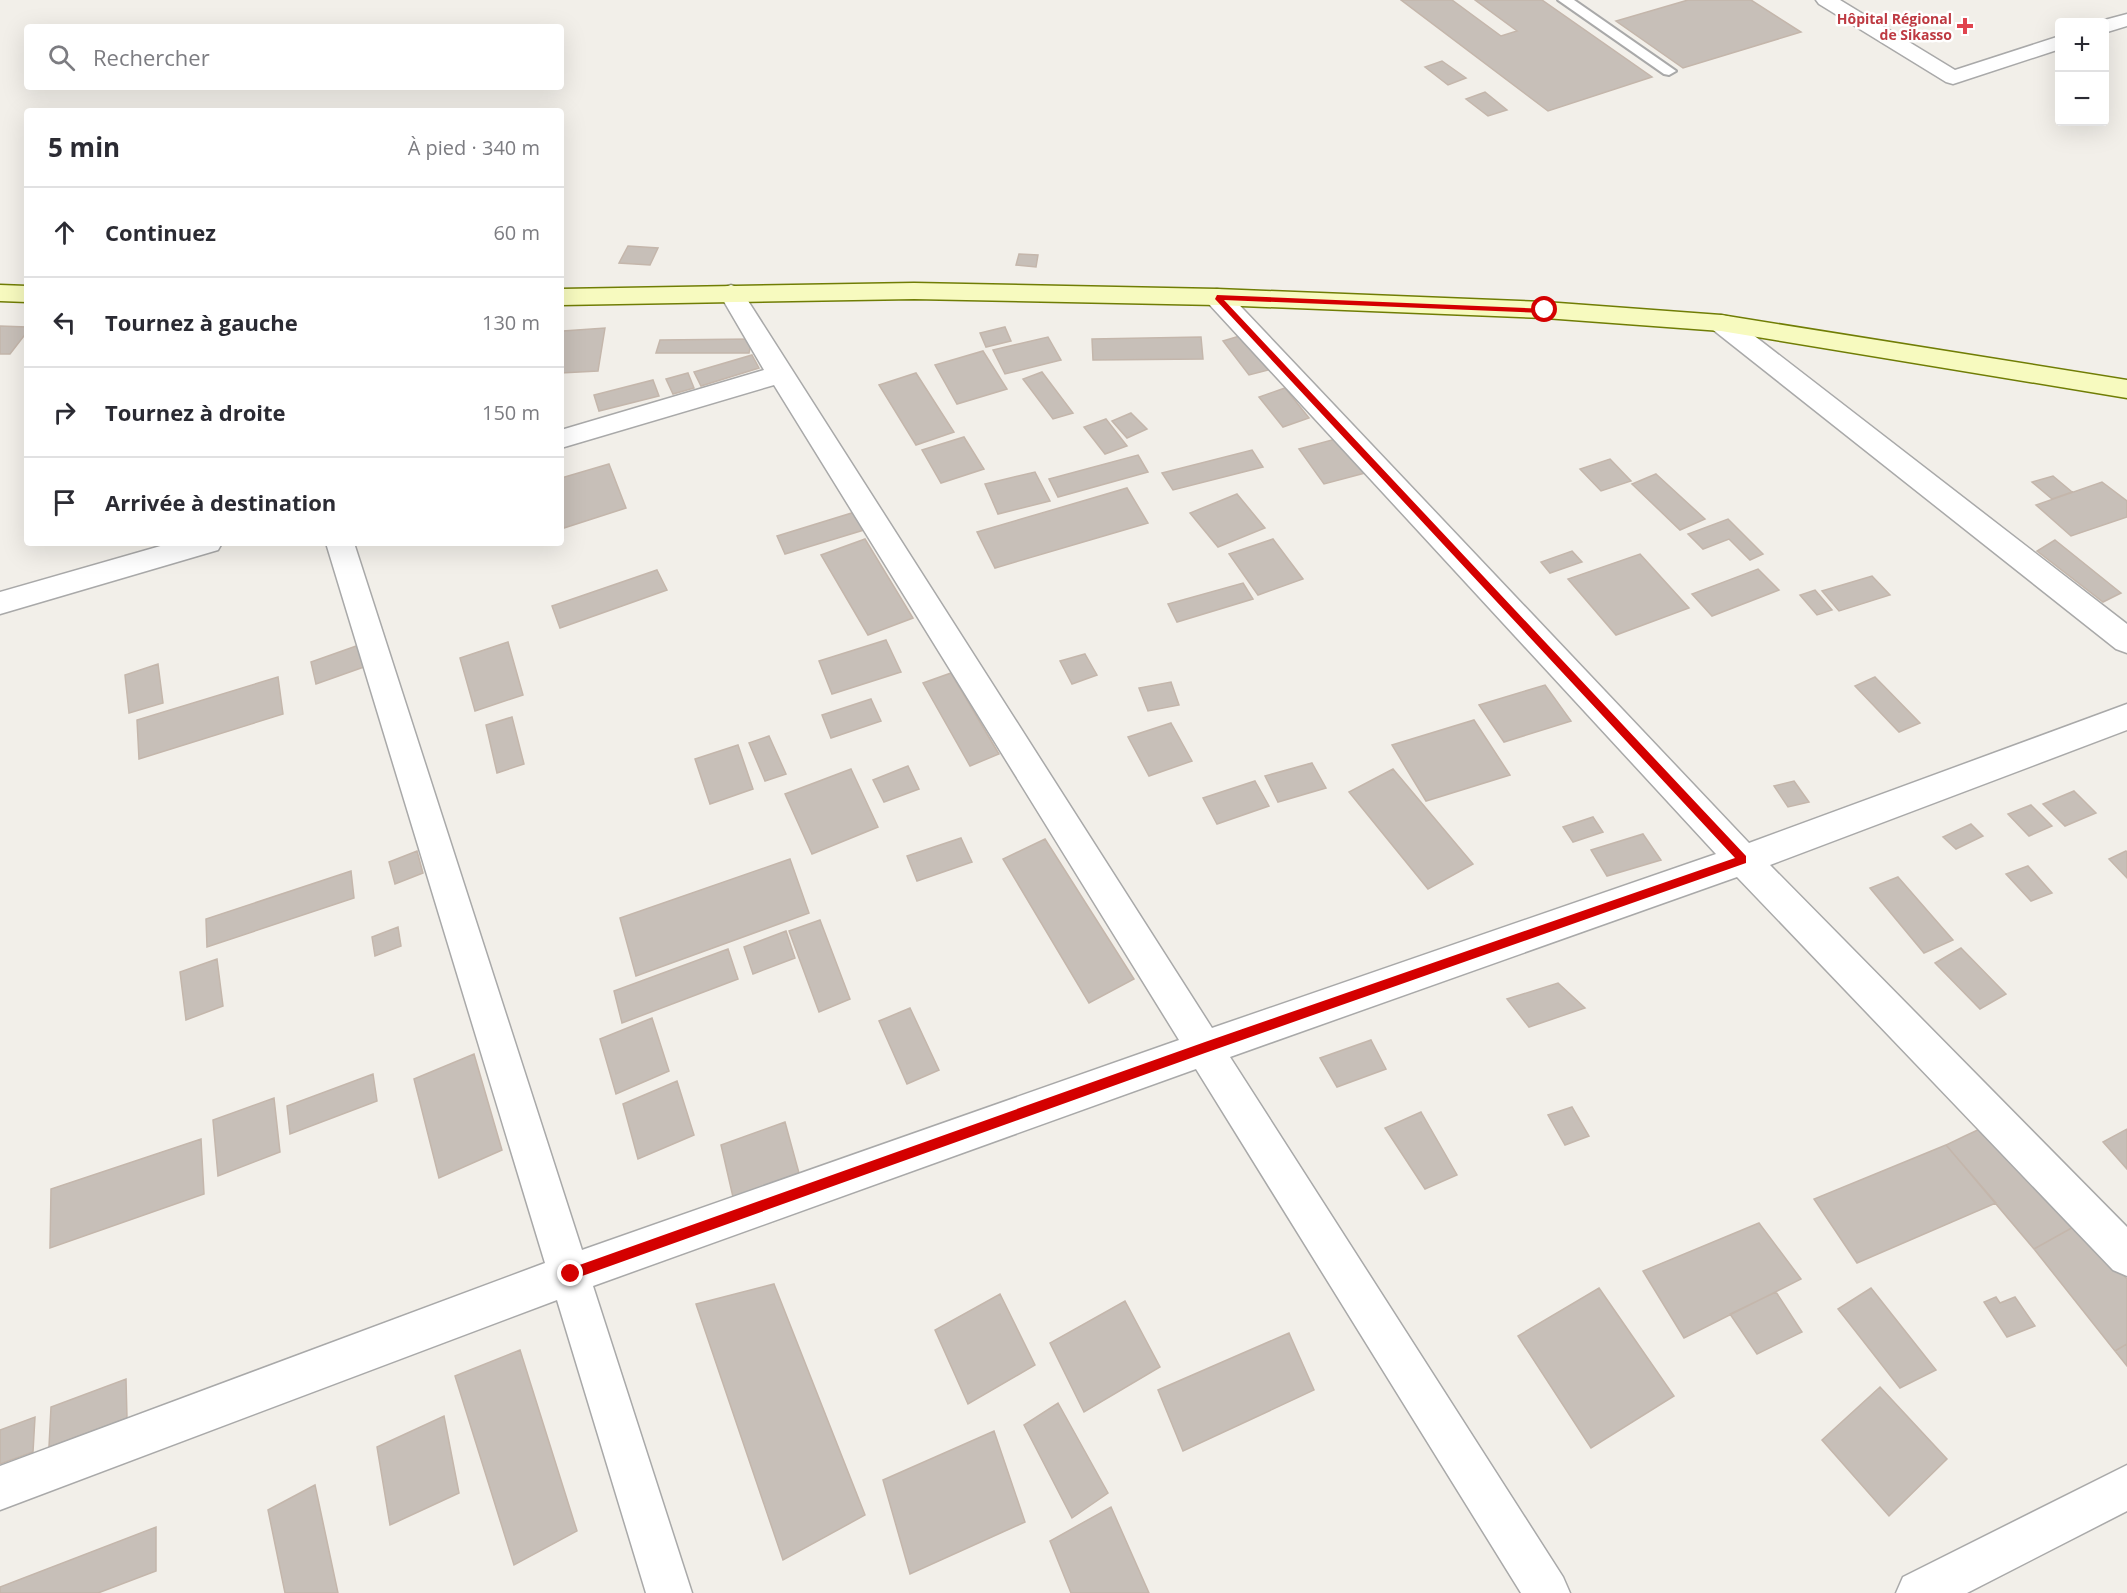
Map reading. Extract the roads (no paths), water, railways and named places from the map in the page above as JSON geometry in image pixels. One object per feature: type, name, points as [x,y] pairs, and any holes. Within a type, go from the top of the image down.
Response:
[{"type":"street","points":[[1826,0],[1953,78],[2055,44]]},
{"type":"street","points":[[2109,25],[2127,20]]},
{"type":"street","points":[[564,297],[914,291],[1217,297],[1545,310],[1721,323],[2127,389]]},
{"type":"street","points":[[0,293],[24,294]]},
{"type":"street","points":[[731,293],[1547,1593]]},
{"type":"street","points":[[1217,297],[1743,860],[2127,1256]]},
{"type":"street","points":[[1721,323],[2127,641]]},
{"type":"street","points":[[564,438],[780,374]]},
{"type":"street","points":[[0,603],[198,546]]},
{"type":"street","points":[[341,546],[571,1274],[669,1593]]},
{"type":"street","points":[[0,1488],[571,1274],[1205,1048],[1743,860],[2127,717]]},
{"type":"street","points":[[1919,1593],[2127,1487]]},
{"type":"lane","points":[[1564,0],[1669,71]]},
{"type":"place","name":"Hôpital Régional de Sikasso","points":[[1965,26]]}]
